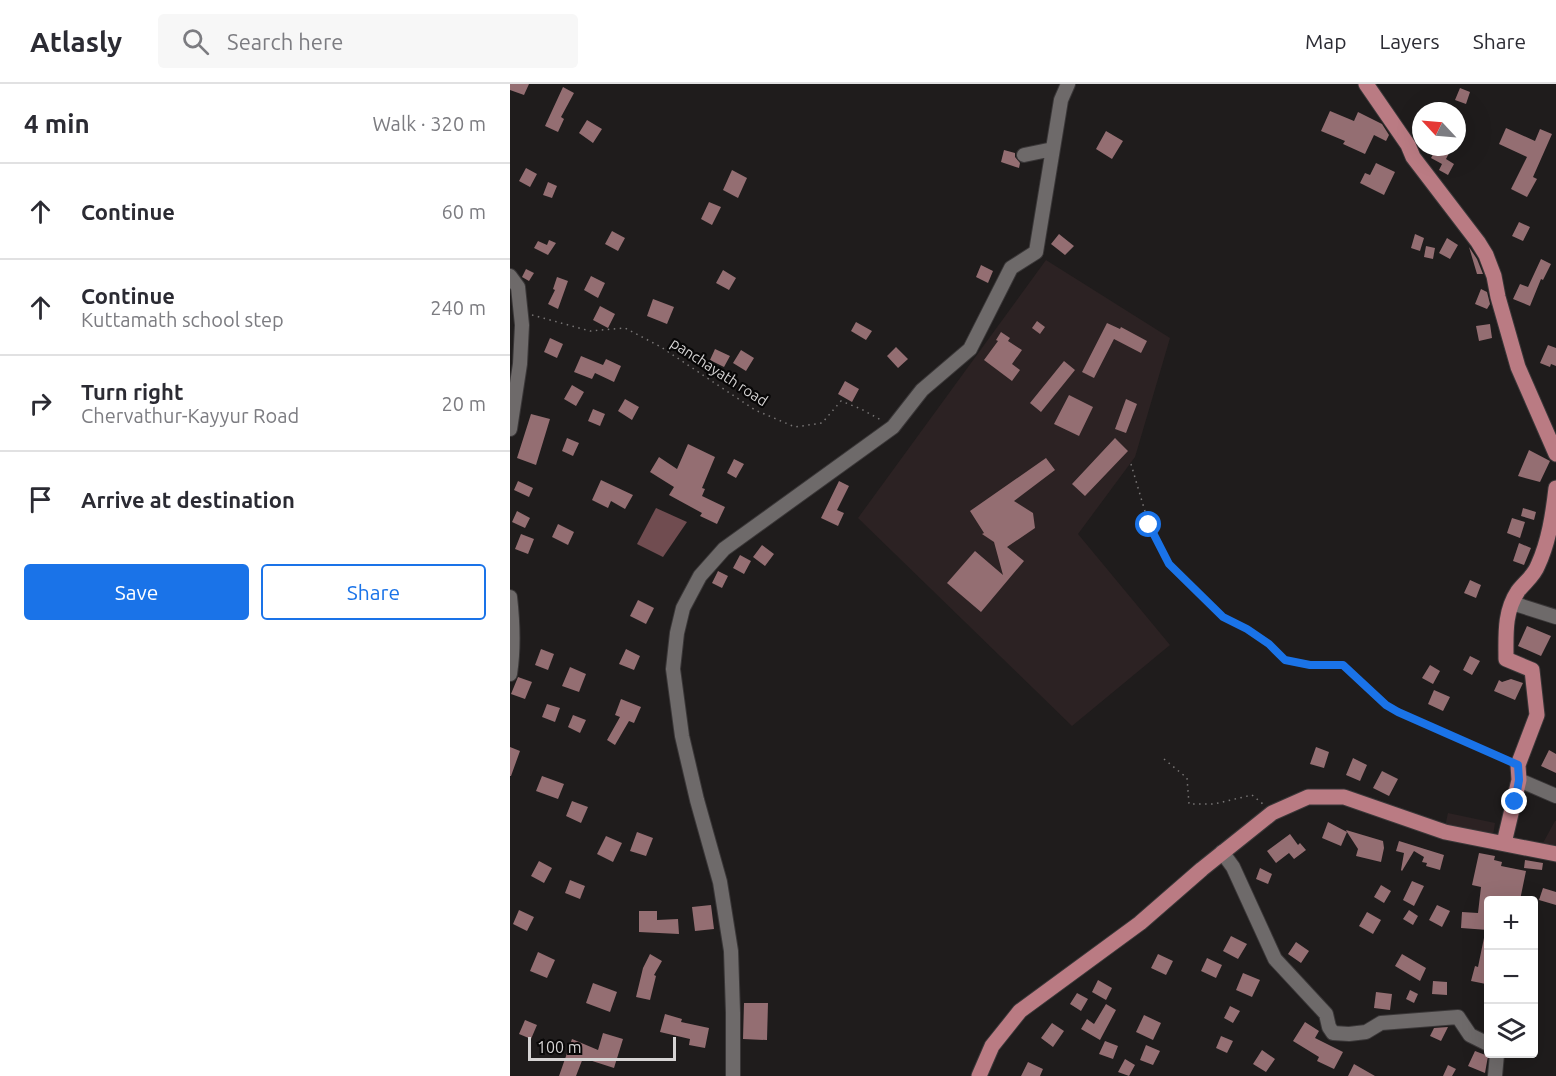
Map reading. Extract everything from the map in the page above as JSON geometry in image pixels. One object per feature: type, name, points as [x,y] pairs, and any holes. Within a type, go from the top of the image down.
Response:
[{"type":"main road","points":[[1366,84],[1408,145],[1413,157],[1486,255],[1494,276],[1518,367],[1556,454]]},
{"type":"main road","points":[[1504,843],[1519,772],[1537,715],[1532,670],[1506,659],[1507,618],[1520,589],[1538,567],[1550,529],[1556,488]]},
{"type":"main road","points":[[979,1076],[992,1046],[1020,1011],[1140,923],[1222,852],[1272,813],[1308,797],[1344,797],[1445,832],[1556,854]]},
{"type":"street","points":[[733,1076],[731,951],[720,882],[682,736],[673,669],[683,608],[700,576],[724,549],[893,427],[922,390],[970,349],[1011,268],[1036,252],[1061,100],[1068,84]]},
{"type":"street","points":[[1024,155],[1053,149]]},
{"type":"street","points":[[510,276],[518,287],[522,325],[520,364],[510,429]]},
{"type":"street","points":[[510,597],[513,622],[510,674]]},
{"type":"street","points":[[1512,603],[1556,617]]},
{"type":"street","points":[[1519,772],[1556,796]]},
{"type":"street","points":[[1222,852],[1233,867],[1275,959],[1326,1014],[1333,1033],[1366,1032],[1381,1023],[1458,1017],[1470,1035],[1484,1042]]},
{"type":"street","points":[[1495,1076],[1497,1058]]},
{"type":"path","name":"panchayath road","points":[[521,314],[554,320],[590,331],[625,328],[661,347],[755,410],[795,427],[822,423],[841,401],[893,427]]},
{"type":"path","points":[[1131,464],[1149,525],[1169,564],[1223,617],[1269,644],[1285,660],[1310,665],[1343,665],[1386,705],[1519,772]]},
{"type":"path","points":[[1164,759],[1187,778],[1189,804],[1214,804],[1252,795],[1272,813]]},
{"type":"shaded area","points":[[1046,260],[1170,338],[1135,457],[1078,534],[1170,645],[1072,726],[858,518]]},
{"type":"shaded area","points":[[656,508],[687,522],[663,557],[637,544]]},
{"type":"shaded area","points":[[1448,813],[1495,823],[1493,836],[1445,827]]},
{"type":"shaded area","points":[[1556,821],[1556,847],[1543,843]]},
{"type":"building","points":[[510,84],[529,84],[524,95],[510,90]]},
{"type":"building","points":[[563,87],[574,93],[561,117],[564,119],[558,132],[545,126]]},
{"type":"building","points":[[1460,88],[1470,92],[1466,104],[1466,102],[1455,100]]},
{"type":"building","points":[[1330,111],[1354,121],[1358,112],[1382,124],[1389,135],[1386,141],[1374,135],[1365,154],[1343,144],[1345,141],[1321,131]]},
{"type":"building","points":[[587,120],[602,129],[593,143],[579,133]]},
{"type":"building","points":[[1506,128],[1535,141],[1540,129],[1552,134],[1533,177],[1537,179],[1527,197],[1511,189],[1527,157],[1499,144]]},
{"type":"building","points":[[1106,131],[1123,141],[1112,159],[1096,149]]},
{"type":"building","points":[[1004,150],[1015,153],[1020,163],[1019,168],[1001,162]]},
{"type":"building","points":[[1432,156],[1448,156],[1446,159],[1454,164],[1448,175],[1439,170],[1442,164],[1431,158]]},
{"type":"building","points":[[1376,163],[1395,172],[1384,195],[1360,183],[1365,173],[1370,175]]},
{"type":"building","points":[[526,168],[537,174],[530,187],[519,181]]},
{"type":"building","points":[[732,170],[747,178],[738,198],[723,190]]},
{"type":"building","points":[[548,182],[557,186],[552,198],[543,195]]},
{"type":"building","points":[[709,202],[721,207],[712,225],[701,219]]},
{"type":"building","points":[[1519,222],[1530,227],[1523,241],[1512,236]]},
{"type":"building","points":[[612,231],[625,238],[618,251],[605,244]]},
{"type":"building","points":[[1059,234],[1074,246],[1065,255],[1051,244]]},
{"type":"building","points":[[1415,234],[1424,238],[1420,251],[1411,248]]},
{"type":"building","points":[[1447,238],[1458,245],[1450,259],[1439,253]]},
{"type":"building","points":[[549,240],[556,243],[548,255],[534,248],[538,241],[547,245]]},
{"type":"building","points":[[1426,246],[1435,248],[1433,259],[1424,257]]},
{"type":"building","points":[[1469,247],[1477,259],[1483,274],[1477,274]]},
{"type":"building","points":[[1541,259],[1551,264],[1543,280],[1541,279],[1530,306],[1513,299],[1520,284],[1528,287]]},
{"type":"building","points":[[981,265],[993,271],[988,283],[976,277]]},
{"type":"building","points":[[526,269],[534,273],[529,281],[522,277]]},
{"type":"building","points":[[723,270],[736,278],[729,290],[716,283]]},
{"type":"building","points":[[591,276],[605,283],[598,298],[584,290]]},
{"type":"building","points":[[557,277],[568,281],[558,309],[548,304],[555,290],[553,289]]},
{"type":"building","points":[[1481,289],[1487,292],[1490,304],[1487,309],[1475,304]]},
{"type":"building","points":[[653,299],[674,307],[667,324],[647,316]]},
{"type":"building","points":[[600,306],[615,314],[608,328],[593,320]]},
{"type":"building","points":[[1037,321],[1045,327],[1040,334],[1032,328]]},
{"type":"building","points":[[856,322],[872,331],[866,340],[851,331]]},
{"type":"building","points":[[1107,323],[1120,329],[1121,327],[1147,341],[1141,353],[1114,339],[1094,378],[1082,372]]},
{"type":"building","points":[[1490,324],[1492,338],[1479,341],[1476,326]]},
{"type":"building","points":[[1001,332],[1010,338],[1008,341],[1022,350],[1012,364],[1020,370],[1012,381],[984,360],[998,341],[996,340]]},
{"type":"building","points":[[550,338],[563,344],[557,358],[544,352]]},
{"type":"building","points":[[1548,345],[1556,348],[1556,366],[1551,364],[1550,367],[1540,363]]},
{"type":"building","points":[[896,347],[908,359],[898,368],[887,356]]},
{"type":"building","points":[[715,349],[730,356],[724,367],[710,360]]},
{"type":"building","points":[[741,350],[754,358],[746,371],[733,363]]},
{"type":"building","points":[[581,356],[603,365],[606,359],[621,366],[614,382],[595,373],[592,379],[574,372]]},
{"type":"building","points":[[1064,361],[1075,370],[1041,412],[1030,403]]},
{"type":"building","points":[[845,381],[859,389],[852,402],[838,394]]},
{"type":"building","points":[[572,385],[584,392],[576,406],[564,399]]},
{"type":"building","points":[[1069,395],[1093,407],[1079,436],[1054,424]]},
{"type":"building","points":[[625,399],[639,407],[632,420],[618,411]]},
{"type":"building","points":[[1126,399],[1137,404],[1126,433],[1115,429]]},
{"type":"building","points":[[593,409],[605,414],[600,426],[588,421]]},
{"type":"building","points":[[531,414],[550,419],[536,465],[517,458]]},
{"type":"building","points":[[567,438],[579,443],[573,456],[562,451]]},
{"type":"building","points":[[1115,438],[1128,451],[1085,496],[1072,484]]},
{"type":"building","points":[[688,444],[715,457],[702,488],[705,489],[702,496],[725,507],[717,524],[700,516],[702,513],[669,495],[674,487],[650,472],[659,457],[677,469]]},
{"type":"building","points":[[1529,450],[1550,461],[1540,482],[1518,476]]},
{"type":"building","points":[[1046,458],[1055,470],[1014,501],[1033,513],[1035,528],[1007,547],[1024,561],[981,612],[947,583],[975,551],[1003,575],[994,542],[982,534],[984,533],[970,511]]},
{"type":"building","points":[[734,459],[744,464],[736,478],[727,473]]},
{"type":"building","points":[[601,480],[633,495],[625,509],[611,501],[608,508],[592,500]]},
{"type":"building","points":[[518,481],[533,488],[529,497],[514,490]]},
{"type":"building","points":[[839,481],[849,486],[837,510],[844,513],[838,526],[821,518]]},
{"type":"building","points":[[1523,508],[1536,512],[1534,520],[1521,516]]},
{"type":"building","points":[[517,511],[530,518],[525,528],[512,522]]},
{"type":"building","points":[[1512,518],[1525,522],[1520,538],[1507,533]]},
{"type":"building","points":[[558,524],[574,532],[568,545],[552,537]]},
{"type":"building","points":[[521,534],[534,539],[528,554],[515,549]]},
{"type":"building","points":[[1519,543],[1531,548],[1524,565],[1513,561]]},
{"type":"building","points":[[762,545],[774,554],[765,566],[753,557]]},
{"type":"building","points":[[740,555],[751,561],[744,574],[733,568]]},
{"type":"building","points":[[718,571],[728,576],[722,588],[712,583]]},
{"type":"building","points":[[1470,580],[1481,585],[1476,598],[1464,593]]},
{"type":"building","points":[[638,600],[654,608],[646,624],[630,616]]},
{"type":"building","points":[[1527,626],[1551,636],[1541,656],[1518,646]]},
{"type":"building","points":[[541,649],[554,654],[548,670],[535,665]]},
{"type":"building","points":[[626,649],[640,656],[634,670],[619,664]]},
{"type":"building","points":[[1470,656],[1480,661],[1472,675],[1463,670]]},
{"type":"building","points":[[1430,665],[1440,671],[1433,684],[1422,678]]},
{"type":"building","points":[[570,667],[586,674],[579,692],[562,686]]},
{"type":"building","points":[[518,677],[532,682],[525,699],[511,694]]},
{"type":"building","points":[[1511,679],[1523,683],[1515,700],[1494,691],[1499,680],[1502,682]]},
{"type":"building","points":[[1434,690],[1450,697],[1443,711],[1428,704]]},
{"type":"building","points":[[621,699],[641,707],[634,723],[629,721],[615,745],[607,740],[620,717],[615,715]]},
{"type":"building","points":[[547,704],[560,708],[555,722],[542,717]]},
{"type":"building","points":[[573,715],[586,720],[580,733],[568,727]]},
{"type":"building","points":[[510,747],[520,751],[511,776],[510,776]]},
{"type":"building","points":[[1316,747],[1329,752],[1324,768],[1310,764]]},
{"type":"building","points":[[1549,750],[1556,754],[1556,773],[1541,766]]},
{"type":"building","points":[[1353,758],[1367,765],[1360,781],[1346,775]]},
{"type":"building","points":[[1382,771],[1398,779],[1389,796],[1373,788]]},
{"type":"building","points":[[542,776],[564,784],[558,799],[536,791]]},
{"type":"building","points":[[572,801],[588,807],[581,823],[566,816]]},
{"type":"building","points":[[1328,822],[1347,832],[1341,846],[1322,838]]},
{"type":"building","points":[[1346,830],[1383,841],[1381,862],[1356,856],[1358,849]]},
{"type":"building","points":[[637,832],[653,838],[646,856],[630,851]]},
{"type":"building","points":[[1290,834],[1298,845],[1300,843],[1306,850],[1294,859],[1289,853],[1276,863],[1267,851]]},
{"type":"building","points":[[606,836],[622,843],[613,862],[597,854]]},
{"type":"building","points":[[1399,841],[1444,855],[1440,870],[1426,866],[1427,863],[1422,862],[1424,857],[1414,851],[1402,871],[1404,853],[1396,851]]},
{"type":"building","points":[[1479,853],[1495,856],[1494,860],[1502,862],[1501,866],[1526,871],[1521,896],[1484,896],[1484,930],[1461,928],[1462,912],[1478,913],[1481,887],[1472,885]]},
{"type":"building","points":[[1525,860],[1543,863],[1542,870],[1524,868]]},
{"type":"building","points":[[539,861],[552,868],[544,883],[531,876]]},
{"type":"building","points":[[1260,868],[1272,874],[1268,884],[1256,879]]},
{"type":"building","points":[[570,880],[585,886],[580,899],[565,893]]},
{"type":"building","points":[[1412,881],[1424,886],[1414,906],[1403,900]]},
{"type":"building","points":[[1381,885],[1391,891],[1384,903],[1374,897]]},
{"type":"building","points":[[1543,888],[1556,892],[1556,905],[1539,900]]},
{"type":"building","points":[[711,905],[714,929],[695,931],[692,907]]},
{"type":"building","points":[[1437,905],[1450,911],[1442,927],[1429,920]]},
{"type":"building","points":[[519,910],[534,917],[527,931],[513,924]]},
{"type":"building","points":[[1409,910],[1418,916],[1413,925],[1403,919]]},
{"type":"building","points":[[639,911],[657,911],[657,920],[678,919],[679,934],[639,932]]},
{"type":"building","points":[[1367,912],[1381,920],[1373,934],[1359,926]]},
{"type":"building","points":[[1231,936],[1247,944],[1238,959],[1223,951]]},
{"type":"building","points":[[1484,938],[1484,984],[1471,981],[1475,966],[1478,967]]},
{"type":"building","points":[[1296,942],[1309,951],[1301,963],[1288,954]]},
{"type":"building","points":[[538,952],[555,960],[547,978],[530,971]]},
{"type":"building","points":[[650,954],[662,961],[654,975],[656,976],[650,1000],[636,997],[643,968]]},
{"type":"building","points":[[1158,954],[1173,961],[1166,975],[1151,968]]},
{"type":"building","points":[[1402,954],[1426,968],[1420,981],[1395,966]]},
{"type":"building","points":[[1207,958],[1222,965],[1216,978],[1201,971]]},
{"type":"building","points":[[1243,973],[1260,980],[1252,997],[1236,990]]},
{"type":"building","points":[[1098,980],[1112,988],[1106,1000],[1092,992]]},
{"type":"building","points":[[1433,981],[1447,982],[1447,995],[1432,994]]},
{"type":"building","points":[[593,983],[617,992],[610,1012],[586,1003]]},
{"type":"building","points":[[1410,990],[1418,994],[1414,1003],[1406,999]]},
{"type":"building","points":[[1376,992],[1392,994],[1390,1010],[1374,1008]]},
{"type":"building","points":[[1077,993],[1088,999],[1081,1011],[1070,1004]]},
{"type":"building","points":[[744,1003],[768,1003],[767,1040],[743,1039]]},
{"type":"building","points":[[1106,1004],[1116,1010],[1100,1040],[1081,1029],[1087,1019],[1094,1024]]},
{"type":"building","points":[[1230,1006],[1240,1011],[1233,1023],[1224,1018]]},
{"type":"building","points":[[665,1014],[682,1019],[681,1022],[709,1028],[705,1048],[689,1045],[690,1039],[660,1032]]},
{"type":"building","points":[[1144,1015],[1161,1023],[1153,1040],[1136,1032]]},
{"type":"building","points":[[525,1020],[537,1025],[531,1039],[519,1034]]},
{"type":"building","points":[[1305,1022],[1319,1031],[1315,1038],[1343,1052],[1334,1069],[1317,1061],[1319,1057],[1293,1041]]},
{"type":"building","points":[[1052,1023],[1064,1031],[1053,1047],[1041,1038]]},
{"type":"building","points":[[1448,1027],[1441,1041],[1430,1036],[1434,1028]]},
{"type":"building","points":[[603,1033],[623,1039],[614,1068],[583,1058],[576,1076],[559,1076],[572,1039],[598,1050]]},
{"type":"building","points":[[1221,1036],[1233,1041],[1227,1053],[1216,1048]]},
{"type":"building","points":[[1105,1041],[1118,1046],[1113,1059],[1099,1054]]},
{"type":"building","points":[[1146,1045],[1160,1051],[1153,1065],[1140,1060]]},
{"type":"building","points":[[1262,1050],[1275,1059],[1266,1072],[1253,1064]]},
{"type":"building","points":[[1475,1051],[1488,1058],[1485,1073],[1468,1066]]},
{"type":"building","points":[[1125,1059],[1135,1065],[1129,1076],[1118,1072]]},
{"type":"building","points":[[1028,1062],[1043,1069],[1040,1076],[1021,1076]]},
{"type":"building","points":[[1354,1064],[1375,1076],[1348,1076]]},
{"type":"building","points":[[1448,1065],[1456,1069],[1452,1076],[1443,1076]]},
{"type":"route","points":[[1149,525],[1169,564],[1190,585],[1223,617],[1269,644],[1285,660],[1310,665],[1343,665],[1386,705],[1398,712],[1518,765],[1519,780],[1515,802]]}]
